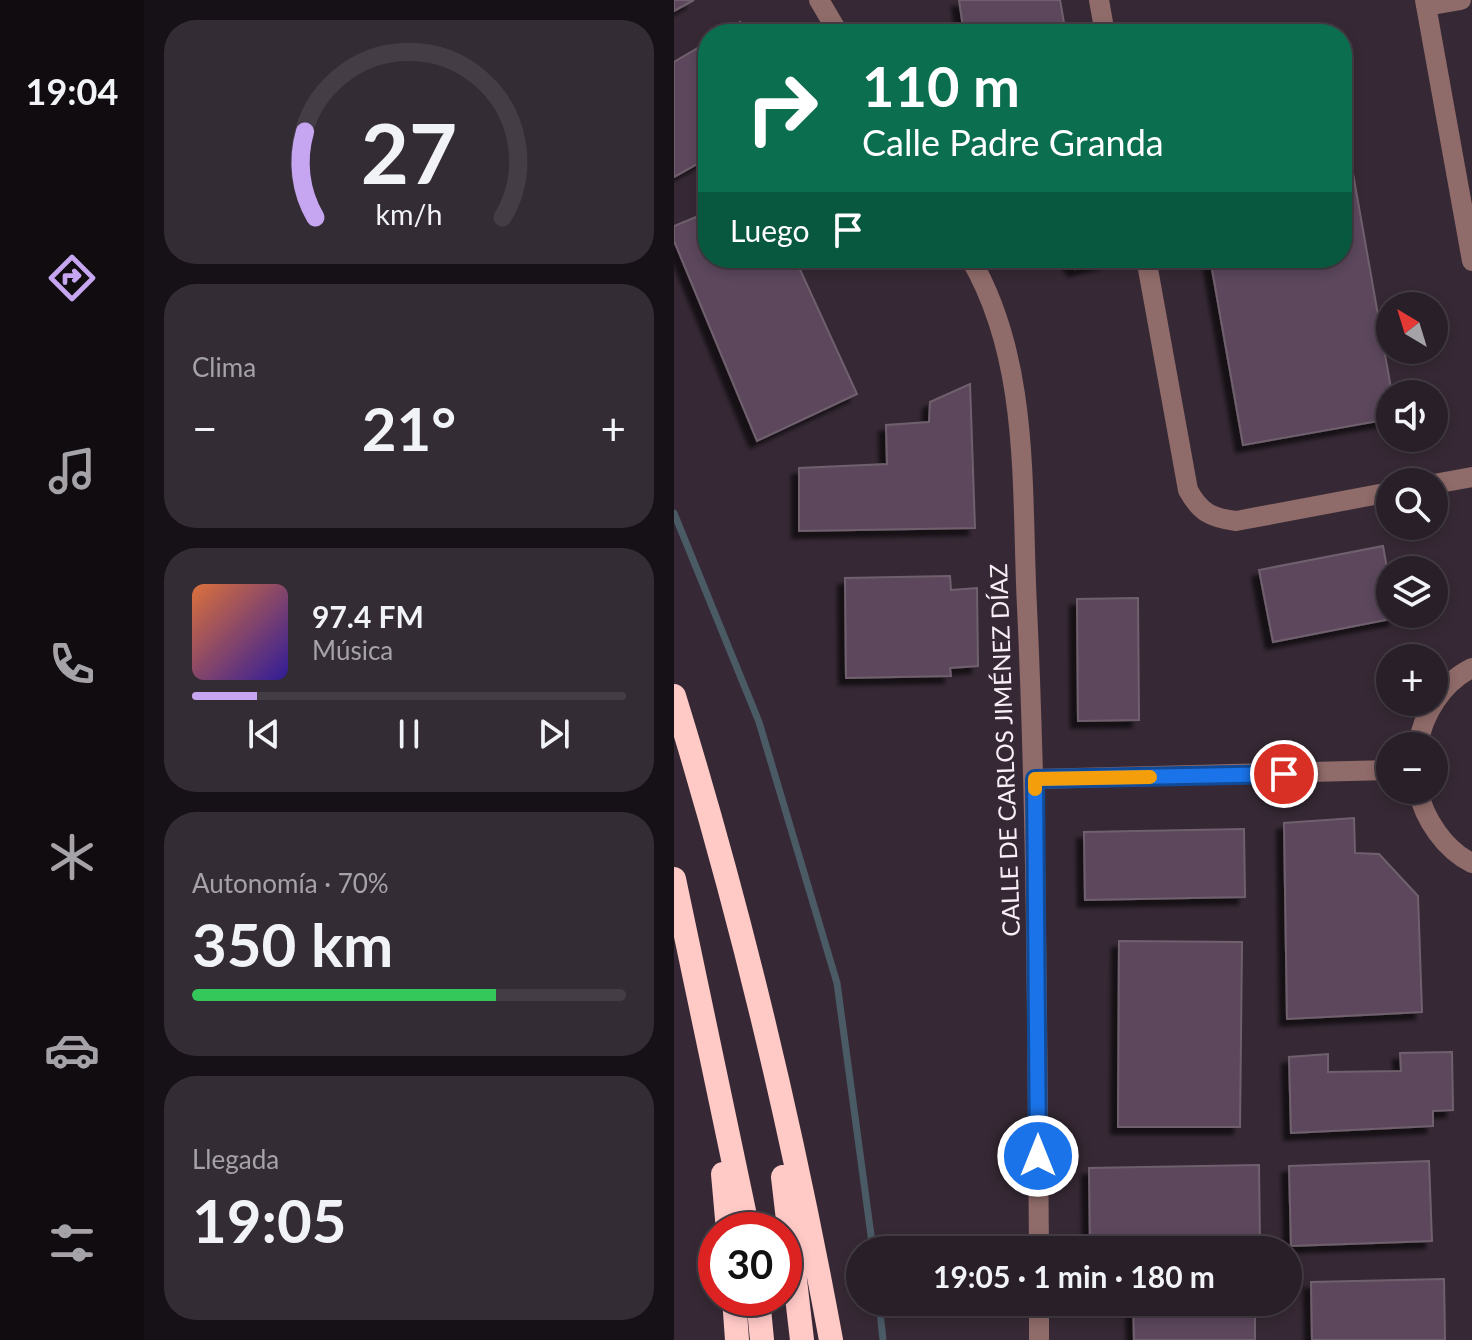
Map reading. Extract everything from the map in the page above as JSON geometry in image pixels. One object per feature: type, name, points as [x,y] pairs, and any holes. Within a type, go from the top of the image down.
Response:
[{"type":"highway","points":[[674,696],[709,810],[764,1035],[814,1249],[831,1340]]},
{"type":"highway","points":[[674,879],[744,1212]]},
{"type":"highway","points":[[764,1035],[802,1340]]},
{"type":"highway","points":[[710,1052],[726,1212]]},
{"type":"highway","points":[[735,1316],[737,1340]]},
{"type":"highway","points":[[760,1316],[762,1340]]},
{"type":"street","points":[[819,0],[833,24]]},
{"type":"street","points":[[1099,0],[1103,24]]},
{"type":"street","points":[[1461,0],[1426,3],[1471,248]]},
{"type":"street","name":"CALLE DE CARLOS JIMÉNEZ DÍAZ","points":[[975,268],[996,308],[1016,383],[1035,779],[1039,1236]]},
{"type":"street","points":[[1148,268],[1188,490],[1198,508],[1214,518],[1236,521],[1376,495]]},
{"type":"street","points":[[1448,481],[1472,477]]},
{"type":"street","points":[[1420,732],[1438,696],[1472,668]]},
{"type":"street","points":[[1035,779],[1376,770]]},
{"type":"street","points":[[1421,804],[1438,835],[1470,865]]},
{"type":"street","points":[[1039,1316],[1039,1340]]},
{"type":"building","points":[[674,0],[694,0],[674,11]]},
{"type":"building","points":[[959,0],[1060,0],[1064,24],[963,24]]},
{"type":"building","points":[[698,48],[698,164],[674,177],[674,62]]},
{"type":"building","points":[[1352,168],[1376,303],[1376,364],[1387,364],[1390,380],[1376,380],[1376,421],[1243,445],[1212,268],[1352,268]]},
{"type":"building","points":[[698,216],[698,268],[799,268],[857,394],[757,441],[674,241],[674,226]]},
{"type":"building","points":[[970,384],[975,528],[799,531],[799,468],[887,464],[886,425],[929,422],[930,402]]},
{"type":"building","points":[[1383,546],[1385,556],[1376,556],[1376,622],[1273,642],[1259,570]]},
{"type":"building","points":[[950,576],[951,590],[977,588],[978,666],[950,668],[951,676],[846,678],[845,578]]},
{"type":"building","points":[[1138,598],[1139,720],[1078,721],[1077,599]]},
{"type":"building","points":[[1354,818],[1355,853],[1379,854],[1418,896],[1422,1012],[1287,1019],[1284,823]]},
{"type":"building","points":[[1244,829],[1245,897],[1085,900],[1084,832]]},
{"type":"building","points":[[1119,941],[1242,942],[1240,1127],[1118,1127]]},
{"type":"building","points":[[1452,1052],[1453,1110],[1433,1111],[1433,1126],[1291,1133],[1289,1057],[1328,1054],[1328,1072],[1401,1071],[1400,1053]]},
{"type":"building","points":[[1429,1161],[1432,1241],[1302,1246],[1302,1236],[1291,1236],[1289,1166]]},
{"type":"building","points":[[1259,1165],[1260,1236],[1090,1236],[1089,1168]]},
{"type":"building","points":[[1444,1279],[1445,1340],[1312,1340],[1311,1282]]},
{"type":"building","points":[[1133,1316],[1255,1316],[1255,1340],[1134,1340]]},
{"type":"waterway","points":[[674,513],[759,722],[837,983],[871,1236]]},
{"type":"waterway","points":[[880,1316],[883,1340]]},
{"type":"slow traffic","points":[[1035,789],[1035,779],[1150,777]]},
{"type":"route","points":[[1038,1156],[1035,779],[1284,774]]}]
